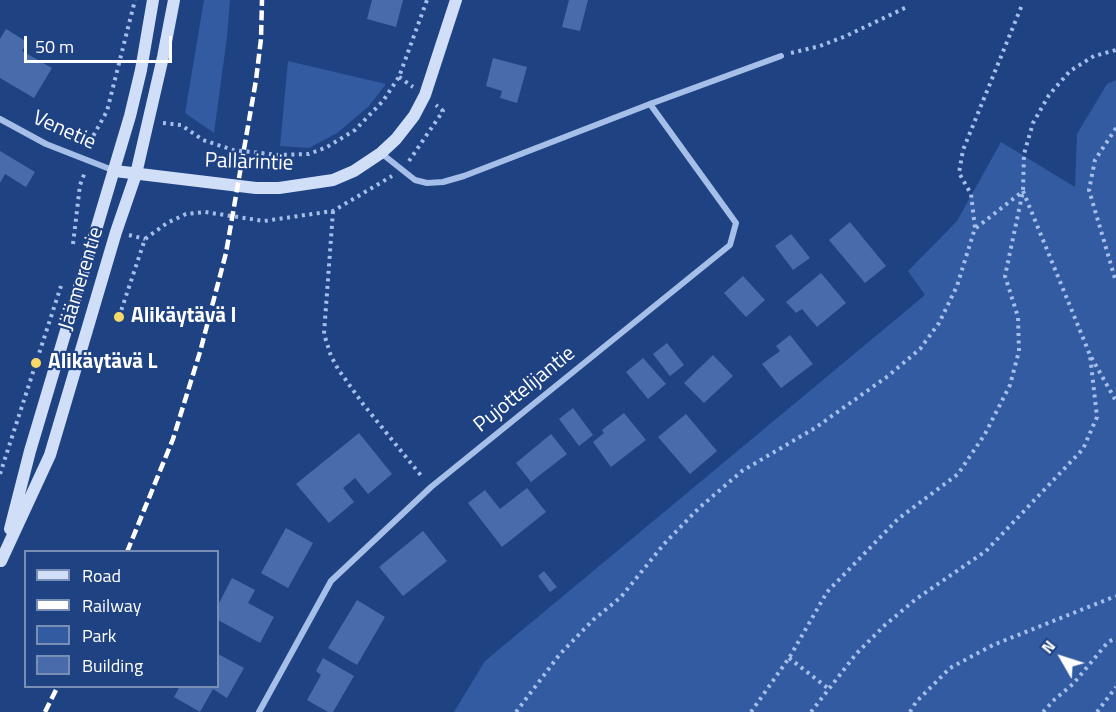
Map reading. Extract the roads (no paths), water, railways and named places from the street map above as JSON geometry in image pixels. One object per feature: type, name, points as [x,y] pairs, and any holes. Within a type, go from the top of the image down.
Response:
[{"type":"main road","name":"Jäämerentie","points":[[1,563],[30,451],[115,171],[141,70],[153,0]]},
{"type":"main road","name":"Jäämerentie","points":[[1,563],[50,455],[116,232],[136,174],[174,0]]},
{"type":"main road","name":"Pallarintie","points":[[115,171],[255,188],[279,188],[333,180],[354,171],[381,153],[414,117],[425,95],[456,0]]},
{"type":"street","points":[[381,153],[415,180],[428,183],[443,182],[781,56]]},
{"type":"street","name":"Pujottelijantie","points":[[259,712],[331,581],[431,487],[730,245],[736,223],[650,104]]},
{"type":"street","name":"Venetie","points":[[0,119],[46,144],[115,171]]},
{"type":"railway","points":[[128,550],[173,439],[200,352],[226,253],[256,80],[261,39],[262,0]]},
{"type":"railway","points":[[45,712],[57,688]]},
{"type":"place","name":"Alikäytävä I","points":[[119,317]]},
{"type":"place","name":"Alikäytävä L","points":[[36,363]]}]
